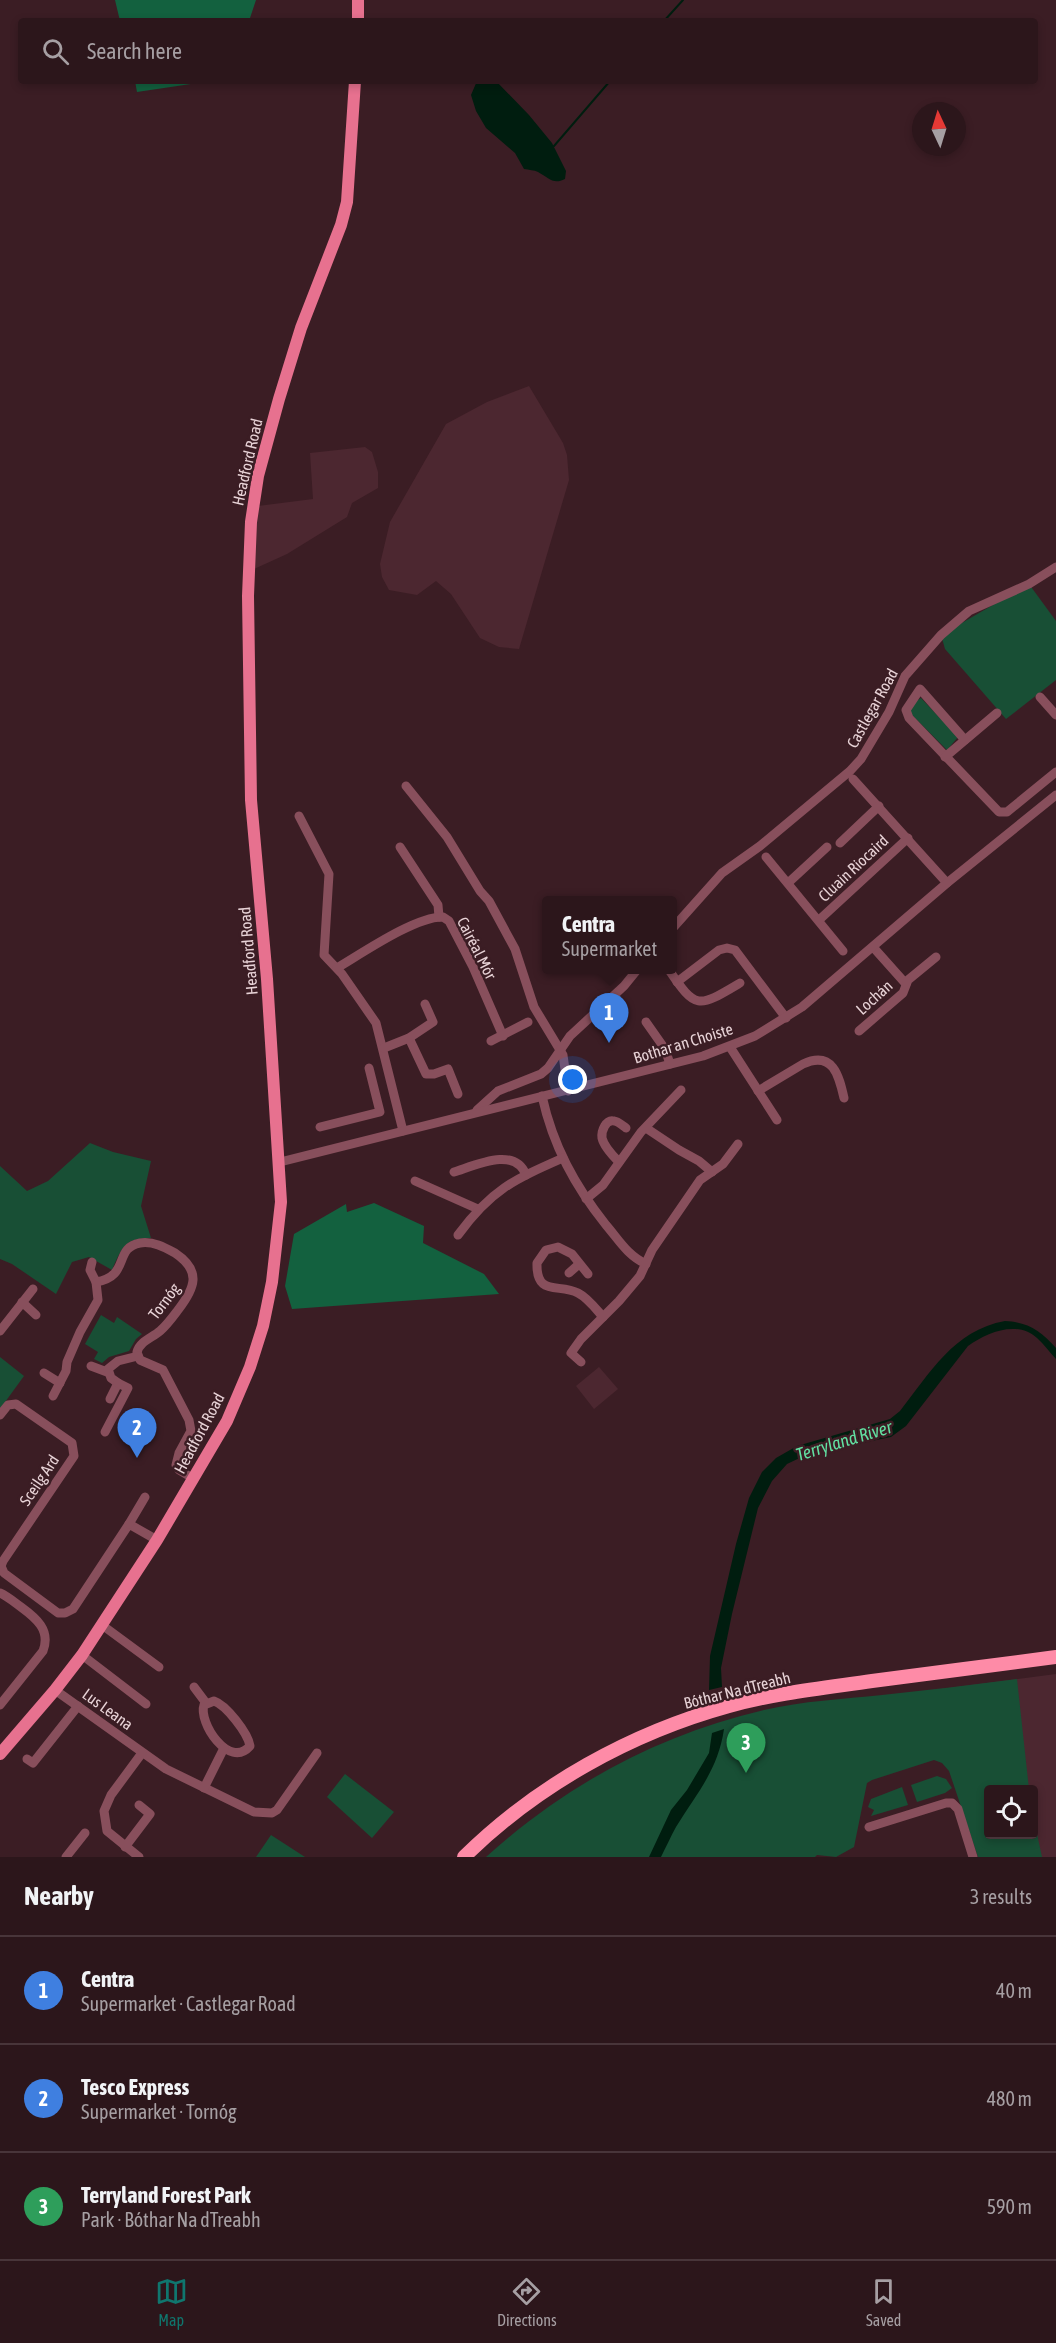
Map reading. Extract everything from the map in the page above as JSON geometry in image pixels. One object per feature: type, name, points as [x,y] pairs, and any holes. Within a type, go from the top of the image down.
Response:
[{"type":"highway","name":"Bóthar Na dTreabh","points":[[464,1857],[514,1814],[575,1772],[637,1739],[700,1715],[790,1692],[1056,1658]]},
{"type":"main road","points":[[357,18],[358,0]]},
{"type":"main road","name":"Headford Road","points":[[0,1754],[56,1690],[102,1625],[157,1540],[227,1421],[263,1326],[272,1282],[281,1202],[267,979],[251,800],[248,596],[251,522],[258,476],[279,399],[301,328],[341,225],[347,202],[355,84]]},
{"type":"street","name":"Castlegar Road","points":[[677,924],[723,873],[760,846],[850,771],[861,759],[889,712],[905,676],[941,635],[969,610],[1029,584],[1056,567]]},
{"type":"street","points":[[965,740],[920,688],[909,702],[907,714],[995,810],[1003,813],[1012,808],[1056,772]]},
{"type":"street","points":[[1040,697],[1056,715]]},
{"type":"street","points":[[945,757],[997,713]]},
{"type":"street","name":"Cluain Riocaird","points":[[853,779],[947,883]]},
{"type":"street","points":[[406,786],[447,837],[480,891],[489,901],[515,949],[534,1007],[561,1049],[567,1091]]},
{"type":"street","name":"Bothar an Choiste","points":[[280,1162],[567,1091],[730,1047],[786,1018],[817,996],[947,883],[1056,795]]},
{"type":"street","name":"Cluain Riocaird","points":[[840,843],[879,806]]},
{"type":"street","points":[[299,816],[329,874],[324,955],[337,968],[374,1019],[384,1048],[403,1131]]},
{"type":"street","name":"Cluain Riocaird","points":[[819,920],[908,838]]},
{"type":"street","points":[[400,847],[438,905],[439,917]]},
{"type":"street","name":"Cluain Riocaird","points":[[788,883],[827,847]]},
{"type":"street","name":"Cluain Riocaird","points":[[766,857],[843,951]]},
{"type":"street","name":"Cairéal Mór","points":[[337,968],[403,930],[439,917],[449,921],[473,967],[503,1036]]},
{"type":"street","name":"Lochán","points":[[873,947],[906,984]]},
{"type":"street","points":[[677,982],[719,950],[727,948],[735,950],[786,1018]]},
{"type":"street","name":"Lochán","points":[[859,1031],[903,993],[906,984],[936,957]]},
{"type":"street","points":[[475,1112],[498,1091],[541,1074],[548,1068],[570,1036],[624,986],[633,974]]},
{"type":"street","points":[[672,974],[686,996],[703,1002],[740,983]]},
{"type":"street","points":[[384,1048],[409,1038],[434,1022],[424,1004]]},
{"type":"street","points":[[491,1041],[528,1022]]},
{"type":"street","points":[[646,1022],[665,1048],[670,1064]]},
{"type":"street","points":[[409,1038],[426,1074],[448,1069],[459,1094]]},
{"type":"street","points":[[730,1047],[777,1120]]},
{"type":"street","points":[[758,1091],[811,1060],[831,1065],[837,1071],[844,1098]]},
{"type":"street","points":[[320,1126],[380,1112],[369,1068]]},
{"type":"street","points":[[585,1199],[603,1185],[646,1128],[681,1090]]},
{"type":"street","points":[[542,1096],[574,1182],[629,1253],[646,1264]]},
{"type":"street","points":[[378,1107],[396,1102]]},
{"type":"street","points":[[619,1162],[605,1145],[603,1133],[611,1121],[626,1128]]},
{"type":"street","points":[[646,1128],[699,1161],[712,1172]]},
{"type":"street","points":[[581,1362],[571,1353],[581,1339],[633,1284],[700,1180],[723,1164],[738,1144]]},
{"type":"street","points":[[458,1235],[478,1209],[500,1189],[564,1158]]},
{"type":"street","points":[[454,1172],[508,1159],[520,1164],[526,1175]]},
{"type":"street","points":[[416,1181],[478,1209]]},
{"type":"street","name":"Tornóg","points":[[96,1282],[112,1277],[119,1269],[125,1251],[133,1245],[143,1243],[154,1243],[164,1247],[176,1254],[190,1268],[194,1283],[190,1294],[167,1324],[142,1344],[138,1349],[138,1356]]},
{"type":"street","points":[[588,1274],[565,1249],[552,1248],[541,1255],[537,1263],[538,1278],[543,1284],[579,1293],[603,1317]]},
{"type":"street","points":[[53,1396],[81,1332],[98,1300],[96,1282],[90,1270],[92,1262]]},
{"type":"street","points":[[569,1273],[579,1264]]},
{"type":"street","points":[[0,1332],[33,1289]]},
{"type":"street","points":[[22,1302],[36,1315]]},
{"type":"street","points":[[107,1372],[115,1362],[138,1356],[141,1360],[163,1370],[189,1420],[191,1431],[179,1453],[176,1466],[194,1479]]},
{"type":"street","points":[[91,1366],[107,1372],[118,1383],[128,1388],[105,1432]]},
{"type":"street","points":[[44,1373],[60,1383]]},
{"type":"street","points":[[110,1399],[118,1383]]},
{"type":"street","name":"Sceilg Ard","points":[[0,1415],[8,1405],[16,1404],[72,1443],[74,1456],[3,1561],[2,1566],[4,1573],[58,1613],[65,1613],[73,1609],[146,1497]]},
{"type":"street","points":[[129,1524],[157,1540]]},
{"type":"street","points":[[0,1593],[38,1620],[44,1631],[46,1644],[43,1651],[0,1705]]},
{"type":"street","points":[[102,1625],[159,1667]]},
{"type":"street","points":[[82,1654],[146,1704]]},
{"type":"street","points":[[194,1687],[206,1703]]},
{"type":"street","name":"Lus Leana","points":[[56,1690],[166,1769],[254,1812],[272,1813],[284,1803],[317,1753]]},
{"type":"street","points":[[214,1701],[224,1706],[249,1740],[250,1746],[239,1754],[224,1748],[202,1713],[206,1703],[214,1701]]},
{"type":"street","points":[[27,1759],[33,1763],[78,1706]]},
{"type":"street","points":[[204,1788],[224,1748]]},
{"type":"street","points":[[139,1857],[107,1831],[104,1811],[111,1795],[142,1753]]},
{"type":"street","points":[[869,1827],[952,1803],[958,1809],[973,1857]]},
{"type":"street","points":[[124,1846],[150,1814],[140,1805]]},
{"type":"street","points":[[66,1857],[85,1833]]},
{"type":"shaded area","points":[[529,386],[563,443],[567,455],[569,480],[519,649],[499,647],[480,638],[451,594],[436,581],[417,595],[389,590],[382,577],[380,564],[390,522],[446,424],[487,402]]},
{"type":"shaded area","points":[[365,447],[372,452],[378,472],[378,488],[352,503],[347,517],[287,554],[252,570],[258,506],[313,499],[310,453]]},
{"type":"shaded area","points":[[599,1367],[618,1389],[594,1409],[576,1386]]},
{"type":"shaded area","points":[[1056,1674],[1056,1857],[978,1857],[932,1690]]},
{"type":"green space","points":[[115,0],[256,0],[250,18],[119,18]]},
{"type":"green space","points":[[136,84],[191,84],[137,92]]},
{"type":"green space","points":[[1029,584],[1056,621],[1056,680],[1006,719],[945,649],[941,635]]},
{"type":"green space","points":[[921,698],[958,737],[947,750],[909,712],[913,703]]},
{"type":"green space","points":[[90,1143],[113,1152],[151,1161],[141,1206],[151,1238],[142,1238],[126,1245],[112,1270],[89,1257],[72,1262],[56,1294],[12,1264],[0,1259],[0,1166],[27,1191],[48,1181]]},
{"type":"green space","points":[[374,1203],[424,1226],[423,1243],[484,1274],[499,1294],[292,1309],[285,1286],[294,1234],[346,1204],[347,1212]]},
{"type":"green space","points":[[101,1315],[114,1323],[117,1317],[142,1334],[129,1351],[109,1357],[102,1363],[94,1359],[98,1352],[85,1344]]},
{"type":"green space","points":[[0,1357],[24,1376],[0,1409]]},
{"type":"green space","points":[[1017,1679],[1029,1785],[984,1785],[984,1839],[1038,1838],[1042,1857],[978,1857],[949,1771],[942,1763],[934,1760],[867,1783],[854,1847],[836,1857],[817,1855],[815,1857],[486,1857],[549,1807],[582,1785],[651,1748],[687,1733],[725,1720],[793,1704]]},
{"type":"green space","points":[[345,1774],[394,1812],[372,1838],[327,1797]]},
{"type":"green space","points":[[937,1776],[946,1779],[952,1788],[945,1793],[917,1802],[911,1785]]},
{"type":"green space","points":[[902,1787],[908,1805],[871,1816],[874,1810],[868,1807],[871,1799]]},
{"type":"green space","points":[[271,1835],[305,1857],[256,1857]]},
{"type":"water","points":[[476,84],[499,84],[552,143],[566,171],[565,179],[554,181],[536,171],[524,169],[515,153],[486,128],[476,111],[471,95]]},
{"type":"water","name":"Terryland River","points":[[1005,1321],[1021,1323],[1039,1332],[1056,1348],[1056,1359],[1037,1338],[1020,1330],[1002,1330],[984,1336],[968,1346],[906,1426],[891,1437],[808,1454],[787,1464],[772,1481],[758,1508],[732,1614],[721,1668],[722,1687],[709,1690],[710,1656],[736,1544],[749,1498],[762,1472],[776,1458],[797,1446],[890,1419],[900,1411],[933,1368],[957,1343],[987,1326]]},
{"type":"water","points":[[724,1729],[712,1769],[676,1827],[661,1857],[649,1857],[671,1810],[687,1790],[709,1753],[712,1733]]},
{"type":"waterway","points":[[667,18],[683,0]]},
{"type":"waterway","points":[[554,146],[607,84]]},
{"type":"place","name":"Centra","points":[[609,1043]]},
{"type":"place","name":"Tesco Express","points":[[137,1458]]},
{"type":"place","name":"Terryland Forest Park","points":[[746,1773]]}]
